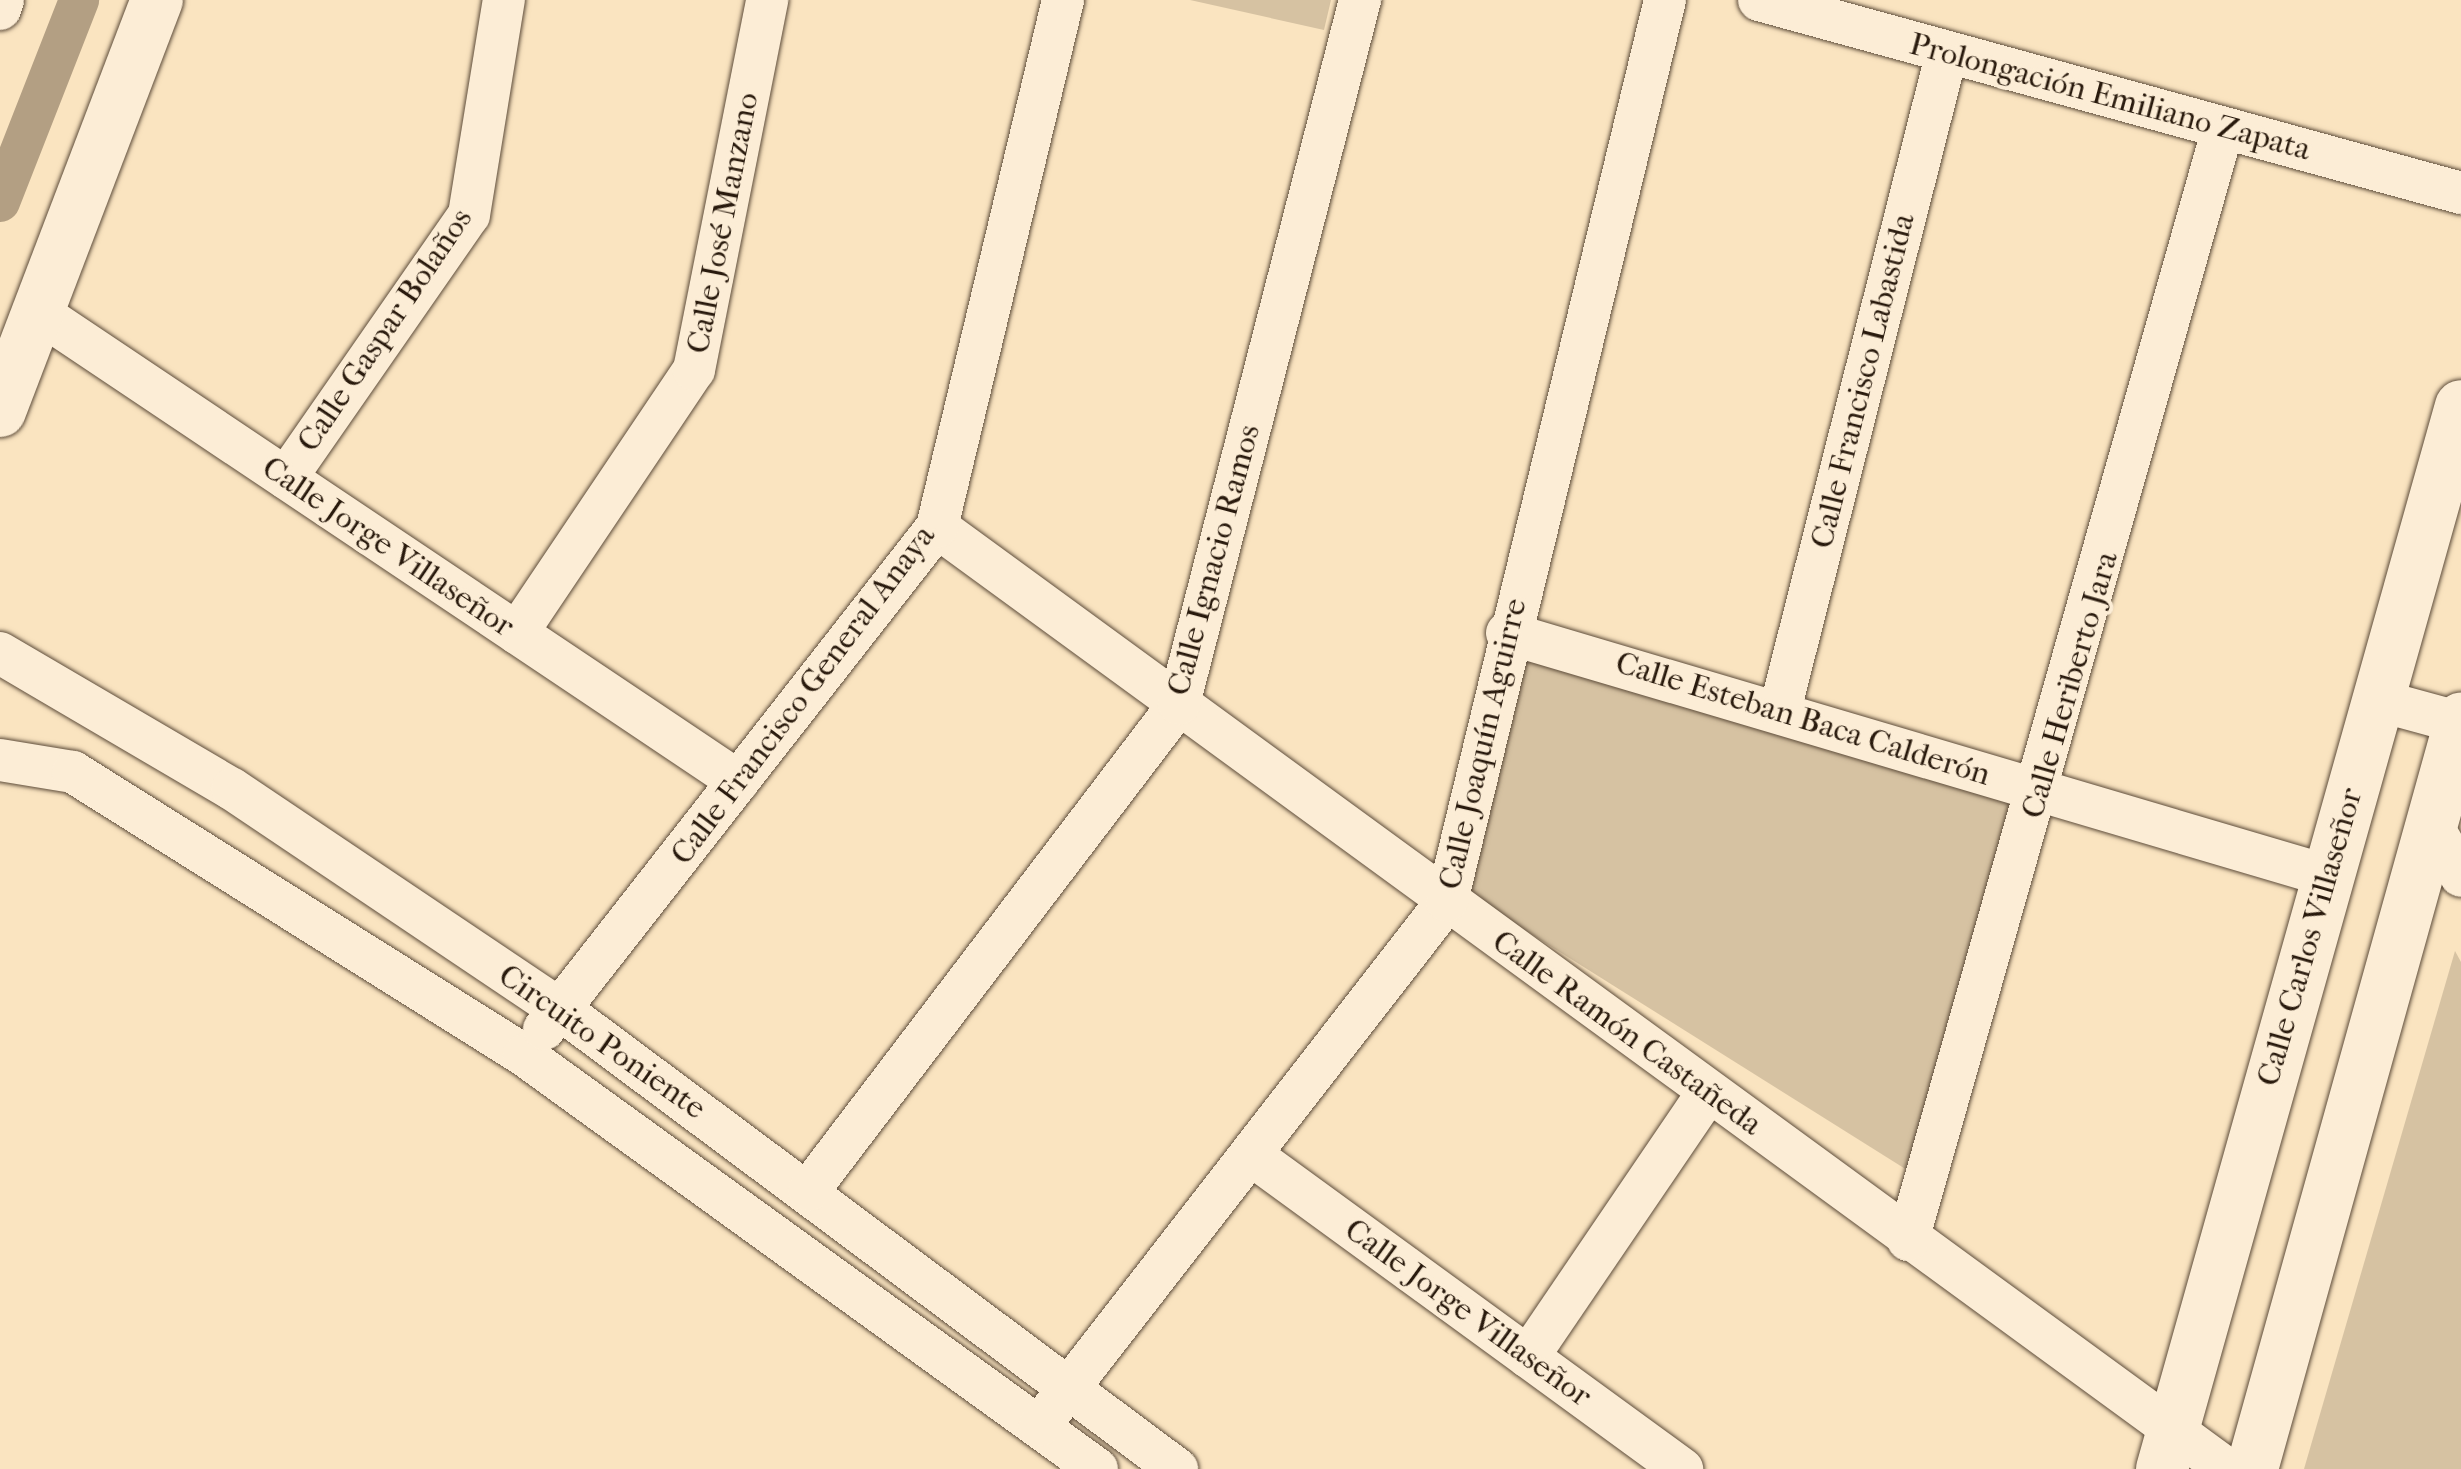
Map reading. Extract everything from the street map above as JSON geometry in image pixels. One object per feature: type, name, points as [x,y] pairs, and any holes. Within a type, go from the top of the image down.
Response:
[{"type":"street","points":[[0,9],[4,0]]},
{"type":"street","points":[[0,410],[157,0]]},
{"type":"street","name":"Calle Gaspar Bolaños","points":[[286,478],[469,215],[504,0]]},
{"type":"street","name":"Calle José Manzano","points":[[517,634],[694,370],[767,0]]},
{"type":"street","name":"Calle Francisco General Anaya","points":[[524,1055],[937,526],[1063,0]]},
{"type":"street","name":"Calle Ignacio Ramos","points":[[809,1190],[1179,704],[1360,0]]},
{"type":"street","name":"Calle Joaquín Aguirre","points":[[1040,1425],[1254,1157],[1447,902],[1508,633],[1665,0]]},
{"type":"street","name":"Prolongación Emiliano Zapata","points":[[1758,0],[2461,194]]},
{"type":"street","name":"Calle Francisco Labastida","points":[[1780,710],[1947,52]]},
{"type":"street","name":"Calle Heriberto Jara","points":[[1908,1240],[2041,790],[2224,128]]},
{"type":"street","name":"Calle Jorge Villaseñor","points":[[38,312],[738,781]]},
{"type":"street","name":"Calle Carlos Villaseñor","points":[[2167,1451],[2461,406]]},
{"type":"street","name":"Calle Ramón Castañeda","points":[[937,526],[1908,1240],[2167,1451],[2227,1469]]},
{"type":"street","name":"Calle Esteban Baca Calderón","points":[[1508,633],[1780,710],[2328,876]]},
{"type":"street","name":"Circuito Poniente","points":[[4,669],[232,789],[560,1009],[809,1190],[1066,1390],[1177,1469]]},
{"type":"street","points":[[2252,1469],[2461,722],[2377,700]]},
{"type":"street","name":"Circuito Poniente","points":[[0,760],[73,772],[524,1055],[1097,1469]]},
{"type":"street","points":[[2430,822],[2461,876]]},
{"type":"street","points":[[1528,1357],[1708,1092]]},
{"type":"street","name":"Calle Jorge Villaseñor","points":[[1254,1157],[1682,1469]]},
{"type":"shaded area","points":[[1190,0],[1331,0],[1324,30]]},
{"type":"shaded area","points":[[1531,645],[2020,789],[1915,1175],[1450,883]]},
{"type":"shaded area","points":[[2455,951],[2461,962],[2461,1469],[2304,1469]]},
{"type":"waterway","points":[[0,202],[79,0]]}]
